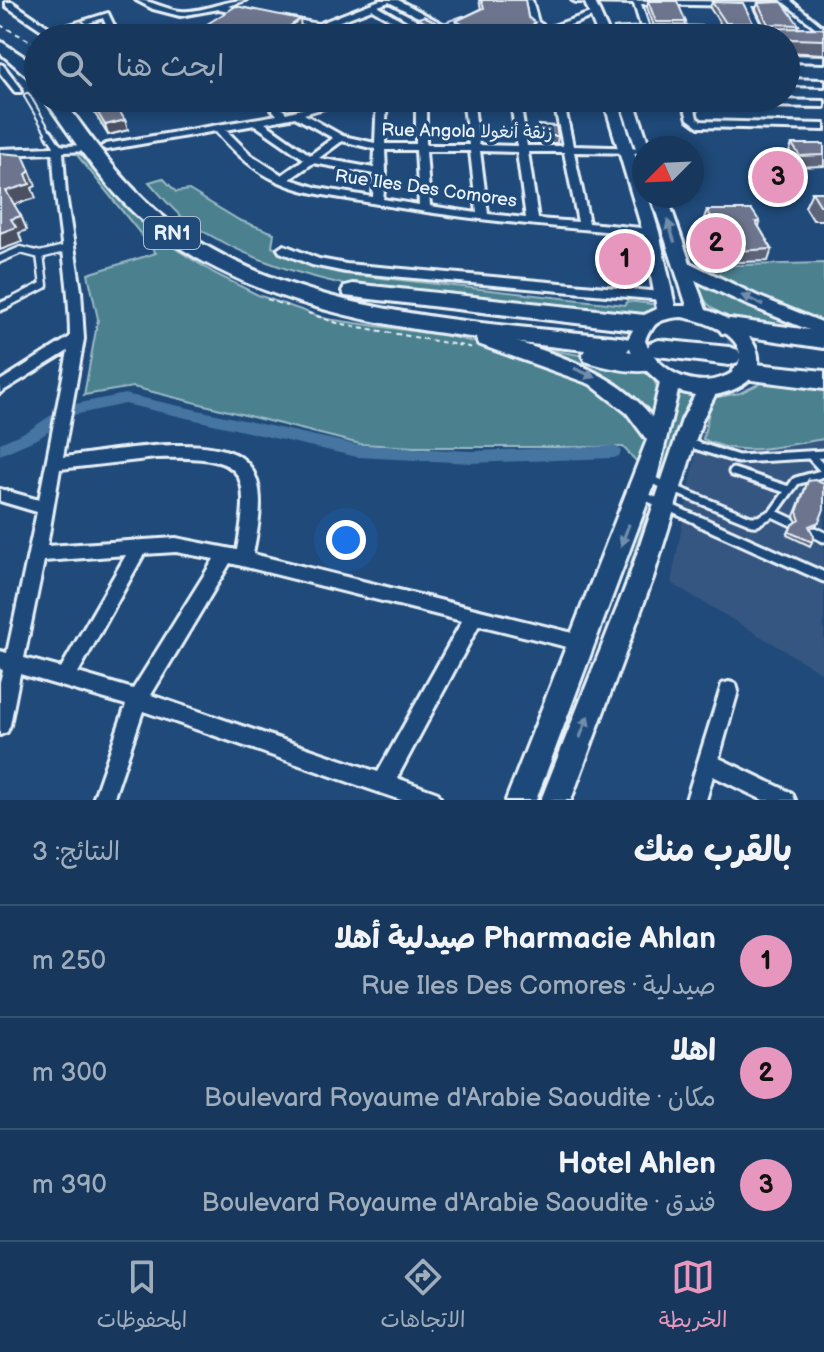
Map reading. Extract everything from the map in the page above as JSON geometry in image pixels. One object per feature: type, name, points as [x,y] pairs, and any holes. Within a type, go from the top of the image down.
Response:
[{"type":"highway","points":[[0,36],[24,54]]},
{"type":"highway","points":[[0,46],[24,63]]},
{"type":"highway","name":"RN1","points":[[65,112],[134,200],[163,226],[194,248],[247,275],[337,304],[450,324],[620,338],[410,307],[299,285],[233,256],[185,228],[92,144],[74,112]]},
{"type":"highway","points":[[299,285],[656,330],[824,366]]},
{"type":"highway","points":[[337,304],[387,323],[485,339],[656,330]]},
{"type":"highway","points":[[744,351],[824,340]]},
{"type":"highway","points":[[744,351],[824,354]]},
{"type":"highway","points":[[744,351],[824,380]]},
{"type":"main road","points":[[576,0],[582,18],[588,24]]},
{"type":"main road","points":[[589,0],[597,24]]},
{"type":"main road","points":[[521,800],[643,486],[658,439],[670,380],[656,330],[651,232],[626,150],[619,112]]},
{"type":"main road","points":[[623,112],[636,136]]},
{"type":"main road","points":[[663,208],[698,313],[744,351],[737,381],[709,388],[690,387],[670,380]]},
{"type":"main road","points":[[682,266],[751,300],[824,330]]},
{"type":"main road","points":[[656,330],[698,313]]},
{"type":"main road","points":[[485,339],[597,379],[634,408],[658,439]]},
{"type":"main road","points":[[556,800],[669,497],[684,442],[709,388]]},
{"type":"street","points":[[140,0],[179,16],[242,0]]},
{"type":"street","points":[[325,24],[390,0],[440,24]]},
{"type":"street","points":[[528,0],[535,24]]},
{"type":"street","points":[[576,0],[781,2],[794,7],[823,29]]},
{"type":"street","points":[[794,7],[802,0]]},
{"type":"street","points":[[637,2],[644,24]]},
{"type":"street","points":[[8,3],[40,24]]},
{"type":"street","points":[[746,4],[756,24]]},
{"type":"street","points":[[91,5],[105,15],[109,24]]},
{"type":"street","points":[[371,5],[404,24]]},
{"type":"street","points":[[220,7],[256,14]]},
{"type":"street","points":[[565,24],[596,14]]},
{"type":"street","points":[[83,24],[105,15]]},
{"type":"street","points":[[274,18],[303,24]]},
{"type":"street","points":[[800,58],[824,59]]},
{"type":"street","points":[[0,67],[23,93]]},
{"type":"street","points":[[800,82],[824,83]]},
{"type":"street","points":[[800,104],[824,104]]},
{"type":"street","points":[[280,112],[284,117]]},
{"type":"street","points":[[0,152],[92,144],[257,122],[304,112]]},
{"type":"street","points":[[378,201],[381,112]]},
{"type":"street","points":[[421,112],[425,209]]},
{"type":"street","points":[[469,112],[483,216]]},
{"type":"street","points":[[518,112],[532,219]]},
{"type":"street","points":[[561,112],[584,225]]},
{"type":"street","points":[[691,112],[699,124],[824,127]]},
{"type":"street","name":"Rue Angola زنقة أنغولا","points":[[297,114],[340,138],[379,147],[632,150]]},
{"type":"street","points":[[257,122],[310,159],[381,172]]},
{"type":"street","name":"Rue Iles Des Comores","points":[[218,127],[249,160],[282,180],[332,194],[483,216],[651,232]]},
{"type":"street","points":[[282,180],[340,138]]},
{"type":"street","points":[[0,725],[6,662],[37,554],[77,339],[77,307],[58,182],[58,147]]},
{"type":"street","points":[[284,249],[316,262],[656,330]]},
{"type":"street","points":[[0,388],[77,339]]},
{"type":"street","points":[[53,464],[186,451],[219,453],[238,462],[245,471],[251,489],[235,555],[137,700],[103,800]]},
{"type":"street","points":[[0,495],[45,508]]},
{"type":"street","points":[[37,554],[176,545],[235,555],[583,643]]},
{"type":"street","points":[[66,676],[138,549]]},
{"type":"street","points":[[383,783],[475,615]]},
{"type":"street","points":[[6,662],[66,676],[431,800]]},
{"type":"street","points":[[696,800],[729,691]]},
{"type":"street","points":[[708,763],[785,800]]},
{"type":"lane","points":[[450,24],[472,16]]},
{"type":"lane","points":[[35,112],[58,147]]},
{"type":"lane","points":[[0,259],[21,250],[40,255],[68,248]]},
{"type":"lane","points":[[0,307],[44,285],[40,255]]},
{"type":"lane","points":[[684,442],[738,459],[824,454]]},
{"type":"lane","points":[[643,486],[669,497],[750,521],[760,521],[773,513],[796,481],[824,471],[810,455]]},
{"type":"lane","points":[[733,472],[789,490]]},
{"type":"lane","points":[[643,486],[824,577]]},
{"type":"lane","points":[[773,513],[792,522]]},
{"type":"lane","points":[[814,532],[824,537]]},
{"type":"path","points":[[0,25],[24,37]]},
{"type":"shaded area","points":[[824,412],[824,674],[671,583],[703,417]]},
{"type":"green space","points":[[87,154],[157,237],[214,273],[258,295],[327,319],[448,336],[533,356],[598,381],[630,407],[649,444],[637,462],[623,447],[360,444],[133,387],[84,395],[98,319],[88,274],[156,253],[77,155]]},
{"type":"green space","points":[[163,178],[176,192],[189,190],[239,220],[274,233],[272,247],[338,273],[625,305],[627,301],[653,304],[655,309],[647,315],[615,315],[450,301],[339,283],[285,268],[234,248],[187,221],[149,182]]},
{"type":"green space","points":[[824,263],[824,336],[776,330],[724,315],[711,307],[702,296],[695,266]]},
{"type":"green space","points":[[513,344],[635,364],[654,380],[660,395],[654,419],[617,382]]},
{"type":"green space","points":[[767,380],[824,385],[824,439],[747,449],[717,445],[703,439],[712,398],[740,393]]},
{"type":"green space","points":[[676,389],[694,395],[680,426],[666,480],[660,481],[656,475],[674,414]]},
{"type":"green space","points":[[647,514],[656,521],[557,779],[548,772],[615,612]]},
{"type":"building","points":[[481,0],[525,0],[528,17],[535,23],[462,24],[456,21],[484,8]]},
{"type":"building","points":[[648,1],[677,1],[686,22],[656,22]]},
{"type":"building","points":[[712,2],[743,3],[753,23],[726,23]]},
{"type":"building","points":[[782,2],[798,24],[768,24],[758,3]]},
{"type":"building","points":[[236,6],[300,19],[293,24],[207,24]]},
{"type":"building","points":[[424,16],[439,24],[428,24],[418,18]]},
{"type":"building","points":[[800,28],[822,28],[824,40],[800,39]]},
{"type":"building","points":[[97,112],[120,112],[125,120],[105,125]]},
{"type":"building","points":[[538,125],[556,126],[558,136],[540,136]]},
{"type":"building","points":[[792,144],[824,144],[824,155],[800,156]]},
{"type":"building","points":[[0,153],[23,155],[30,171],[26,174],[30,184],[6,191],[21,216],[11,219],[16,227],[0,233]]},
{"type":"building","points":[[812,192],[824,192],[824,205],[820,205]]},
{"type":"building","points":[[707,210],[752,210],[772,249],[716,252],[708,237],[722,236]]},
{"type":"building","points":[[808,481],[824,484],[824,509],[819,522],[809,526],[814,536],[812,542],[789,532],[792,525],[800,520],[797,512]]},
{"type":"waterway","points":[[0,449],[34,434],[70,410],[125,399],[357,451],[471,457],[614,452]]},
{"type":"tunnel","points":[[621,332],[660,336]]},
{"type":"tunnel","points":[[727,343],[765,347]]},
{"type":"place","name":"Hotel Ahlen","points":[[778,177]]},
{"type":"place","name":"اهلا","points":[[716,243]]},
{"type":"place","name":"Pharmacie Ahlan صيدلية أهلا","points":[[625,259]]}]
